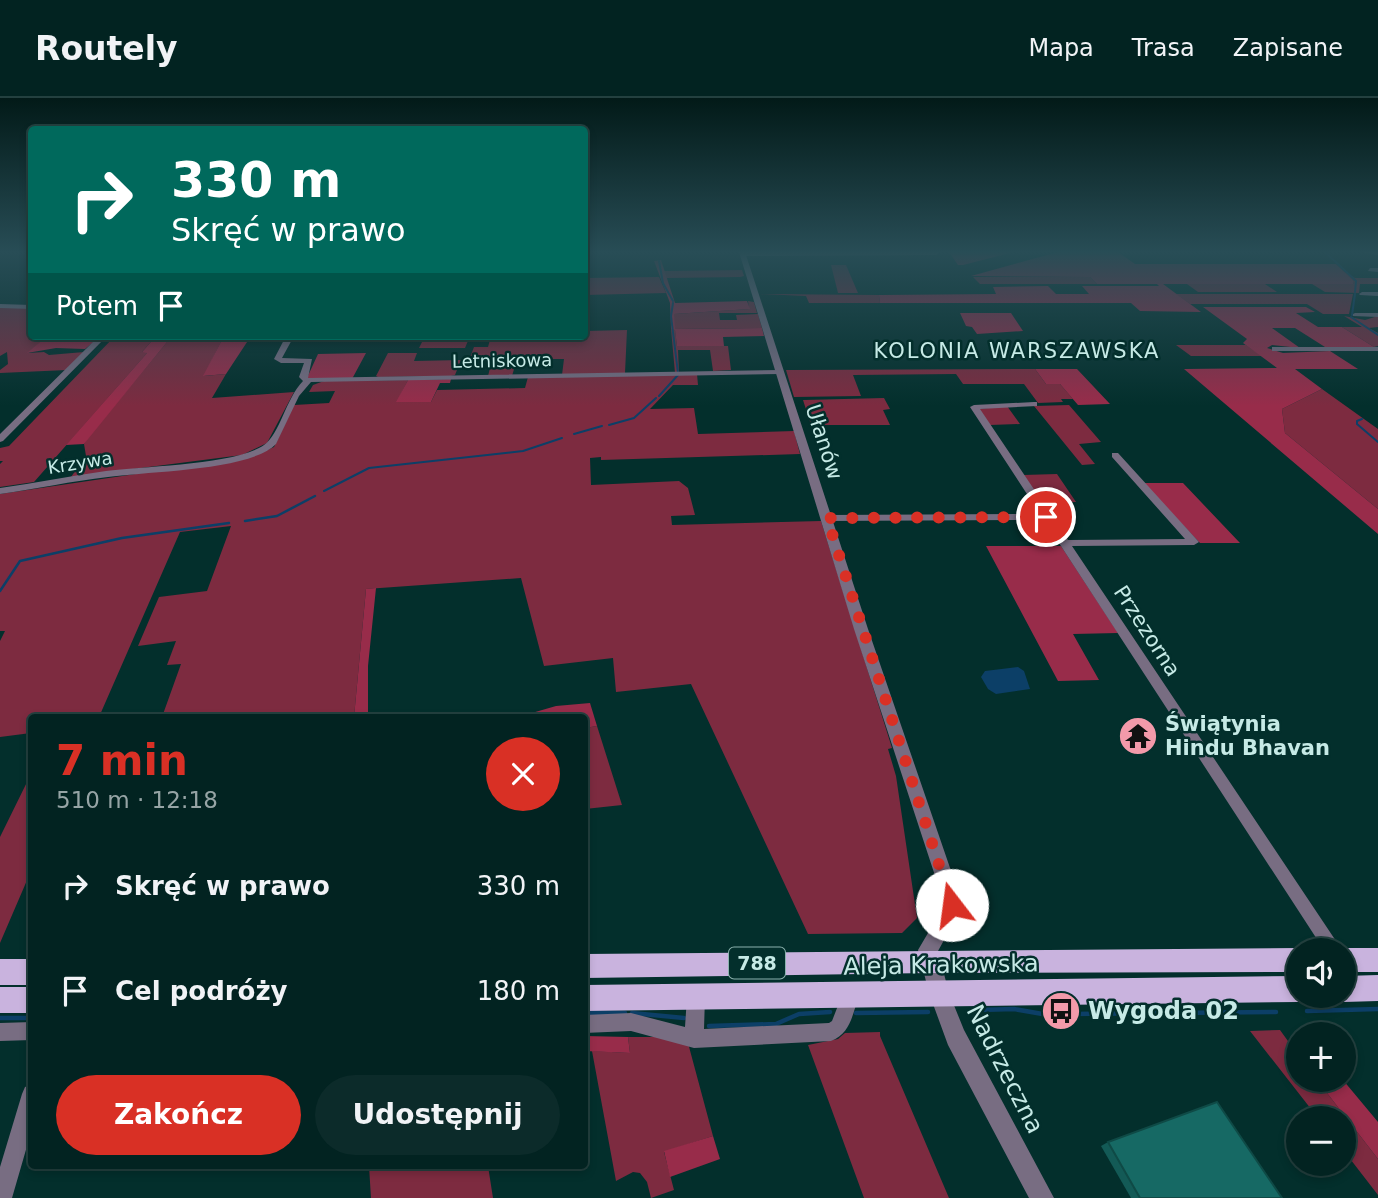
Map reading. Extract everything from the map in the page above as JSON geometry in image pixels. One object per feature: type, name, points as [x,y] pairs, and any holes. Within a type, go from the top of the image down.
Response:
[{"type":"main road","name":"Aleja Krakowska","points":[[588,966],[1286,960]]},
{"type":"main road","points":[[1356,960],[1378,960]]},
{"type":"main road","points":[[0,972],[28,972]]},
{"type":"main road","points":[[1356,989],[1378,988]]},
{"type":"main road","name":"Aleja Krakowska","points":[[588,998],[1286,989]]},
{"type":"main road","points":[[0,1000],[28,1000]]},
{"type":"street","name":"Ułanów","points":[[758,303],[873,666],[951,897],[950,913],[928,950],[929,961]]},
{"type":"street","points":[[0,306],[28,307]]},
{"type":"street","points":[[1355,315],[1378,315]]},
{"type":"street","points":[[0,439],[99,340]]},
{"type":"street","points":[[288,340],[279,354],[279,361],[309,361],[303,377],[309,380]]},
{"type":"street","points":[[1275,349],[1378,349]]},
{"type":"street","name":"Letniskowa","points":[[309,380],[780,372]]},
{"type":"street","name":"Krzywa","points":[[0,491],[241,458],[268,447],[297,392],[309,380]]},
{"type":"street","name":"Przezorna","points":[[1034,404],[975,407],[1326,938]]},
{"type":"street","points":[[1063,543],[1194,542],[1115,455]]},
{"type":"street","points":[[827,518],[1046,517]]},
{"type":"street","name":"Nadrzeczna","points":[[929,961],[956,1037],[1042,1198]]},
{"type":"street","points":[[588,1024],[631,1023],[694,1039],[831,1032],[839,1027],[850,996]]},
{"type":"street","points":[[694,1039],[696,997]]},
{"type":"street","points":[[0,1032],[28,1031]]},
{"type":"street","points":[[1,1198],[28,1107]]},
{"type":"shaded area","points":[[670,303],[748,303],[750,309],[674,314],[675,329],[762,328],[764,336],[723,337],[724,346],[677,346],[675,330],[671,329]]},
{"type":"shaded area","points":[[748,303],[754,303],[757,313],[719,313],[720,320],[737,320],[736,315],[758,314],[762,328],[675,329],[677,346],[728,346],[731,370],[713,371],[710,350],[678,350],[679,373],[675,373],[671,329],[674,329],[674,314],[749,309]]},
{"type":"shaded area","points":[[1131,303],[1189,303],[1201,312],[1140,311]]},
{"type":"shaded area","points":[[1351,303],[1349,314],[1323,314],[1307,304],[1190,304]]},
{"type":"shaded area","points":[[1203,307],[1306,307],[1315,312],[1296,313],[1318,327],[1342,327],[1374,347],[1325,347],[1295,328],[1272,328],[1300,348],[1272,345],[1267,348],[1283,353],[1330,351],[1358,369],[1295,369],[1322,389],[1282,409],[1285,433],[1378,509],[1378,534],[1184,369],[1277,368],[1243,343],[1247,339]]},
{"type":"shaded area","points":[[0,308],[28,308],[28,340],[43,340],[28,353],[44,352],[49,355],[84,352],[67,370],[0,373],[8,364],[7,352],[0,356]]},
{"type":"shaded area","points":[[960,313],[1011,313],[1023,331],[977,334],[972,327],[966,326]]},
{"type":"shaded area","points":[[1344,316],[1365,320],[1378,316],[1378,327],[1369,328],[1378,333],[1378,346],[1374,347],[1342,327],[1362,327]]},
{"type":"shaded area","points":[[627,330],[625,373],[562,375],[564,359],[517,359],[512,376],[488,376],[492,360],[469,360],[474,347],[488,347],[490,340],[588,340],[588,331]]},
{"type":"shaded area","points":[[42,340],[96,340],[85,349],[56,348],[27,353]]},
{"type":"shaded area","points":[[111,340],[152,340],[142,352],[148,352],[34,482],[0,487],[0,464],[3,461],[0,461],[0,448],[9,446]]},
{"type":"shaded area","points":[[152,340],[169,340],[84,444],[66,445],[147,353],[142,352]]},
{"type":"shaded area","points":[[169,340],[222,340],[204,376],[226,374],[212,398],[294,392],[267,443],[242,455],[71,477],[86,456],[84,444]]},
{"type":"shaded area","points":[[222,340],[248,340],[226,374],[203,376]]},
{"type":"shaded area","points":[[423,340],[468,340],[465,348],[419,348]]},
{"type":"shaded area","points":[[1176,345],[1246,345],[1262,356],[1191,356]]},
{"type":"shaded area","points":[[366,353],[352,379],[306,380],[318,354]]},
{"type":"shaded area","points":[[388,353],[417,353],[414,361],[461,360],[455,375],[451,376],[378,377],[376,376]]},
{"type":"shaded area","points":[[1035,369],[1046,384],[1060,384],[1073,399],[1038,403],[1024,384],[963,384],[956,374],[853,375],[861,396],[794,397],[786,370]]},
{"type":"shaded area","points":[[1035,369],[1077,369],[1110,404],[1078,405],[1060,384],[1046,384]]},
{"type":"shaded area","points":[[697,374],[698,385],[673,385],[650,409],[694,408],[698,434],[794,431],[800,454],[601,460],[601,457],[590,458],[591,485],[679,481],[688,488],[695,515],[671,516],[672,525],[821,521],[892,748],[888,749],[896,776],[917,918],[902,933],[808,934],[691,684],[616,692],[613,658],[544,666],[521,578],[366,589],[354,714],[163,714],[181,664],[167,665],[176,641],[138,646],[159,597],[207,591],[231,526],[180,532],[100,714],[28,714],[28,733],[0,737],[0,641],[5,631],[0,631],[0,494],[251,457],[274,447],[294,405],[329,403],[335,391],[309,392],[313,385],[324,381],[408,380],[397,402],[431,402],[437,390],[525,388],[528,377]]},
{"type":"shaded area","points":[[451,379],[450,383],[440,383],[431,402],[396,402],[408,380]]},
{"type":"shaded area","points":[[1322,389],[1378,429],[1378,509],[1285,433],[1282,409]]},
{"type":"shaded area","points":[[884,398],[890,409],[883,410],[890,425],[811,425],[803,400]]},
{"type":"shaded area","points":[[1069,405],[1101,442],[1079,444],[1095,464],[1082,465],[1034,406]]},
{"type":"shaded area","points":[[1007,406],[1020,424],[990,425],[979,409]]},
{"type":"shaded area","points":[[1057,474],[1076,502],[1041,503],[1023,475]]},
{"type":"shaded area","points":[[1143,483],[1183,483],[1240,543],[1200,543]]},
{"type":"shaded area","points":[[986,546],[1061,546],[1118,633],[1073,634],[1099,680],[1058,681]]},
{"type":"shaded area","points":[[376,588],[368,666],[368,714],[354,714],[366,589]]},
{"type":"shaded area","points":[[590,703],[597,726],[588,728],[588,714],[528,714],[556,706]]},
{"type":"shaded area","points":[[597,726],[622,805],[588,809],[588,728]]},
{"type":"shaded area","points":[[28,780],[28,878],[0,943],[0,837]]},
{"type":"shaded area","points":[[1280,1030],[1286,1038],[1286,1077],[1250,1031]]},
{"type":"shaded area","points":[[880,1032],[949,1198],[864,1198],[808,1045],[838,1039],[845,1033]]},
{"type":"shaded area","points":[[588,1036],[628,1037],[630,1053],[588,1051]]},
{"type":"shaded area","points":[[628,1037],[662,1037],[688,1043],[713,1136],[664,1152],[674,1190],[651,1198],[647,1182],[640,1173],[633,1172],[616,1181],[592,1051],[630,1053]]},
{"type":"shaded area","points":[[1298,1092],[1326,1092],[1337,1106],[1309,1106]]},
{"type":"shaded area","points":[[1326,1092],[1353,1092],[1378,1122],[1378,1159],[1356,1131],[1356,1106],[1337,1106]]},
{"type":"shaded area","points":[[1356,1131],[1378,1159],[1378,1195],[1356,1167]]},
{"type":"shaded area","points":[[713,1136],[720,1159],[670,1177],[664,1151]]},
{"type":"shaded area","points":[[369,1169],[488,1169],[493,1198],[371,1198]]},
{"type":"water","points":[[1018,667],[1024,671],[1030,689],[996,694],[988,689],[981,677],[985,671]]},
{"type":"building","points":[[1217,1102],[1282,1198],[1140,1198],[1108,1142]]},
{"type":"waterway","points":[[673,303],[671,316],[678,373]]},
{"type":"waterway","points":[[1352,315],[1354,303]]},
{"type":"waterway","points":[[1351,317],[1378,335]]},
{"type":"waterway","points":[[659,396],[678,375]]},
{"type":"waterway","points":[[609,425],[634,418],[656,398]]},
{"type":"waterway","points":[[1362,419],[1357,421],[1357,424],[1378,442]]},
{"type":"waterway","points":[[574,434],[602,426]]},
{"type":"waterway","points":[[324,491],[369,468],[523,451],[562,438]]},
{"type":"waterway","points":[[245,521],[277,516],[315,496]]},
{"type":"waterway","points":[[0,591],[20,561],[122,538],[229,523]]},
{"type":"waterway","points":[[979,1010],[1014,1009],[1054,1016]]},
{"type":"waterway","points":[[1307,1011],[1378,1009]]},
{"type":"waterway","points":[[709,1026],[776,1024],[799,1014],[830,1012]]},
{"type":"waterway","points":[[856,1013],[928,1012]]},
{"type":"waterway","points":[[1068,1014],[1276,1012]]},
{"type":"waterway","points":[[588,1013],[625,1013]]},
{"type":"waterway","points":[[632,1013],[684,1018]]},
{"type":"waterway","points":[[0,1018],[28,1018]]},
{"type":"place","name":"Świątynia Hindu Bhavan","points":[[1138,736]]},
{"type":"place","name":"Wygoda 02","points":[[1061,1011]]},
{"type":"district","name":"KOLONIA WARSZAWSKA","points":[[1017,351]]},
{"type":"route","points":[[952,905],[827,518],[1046,517]]}]
